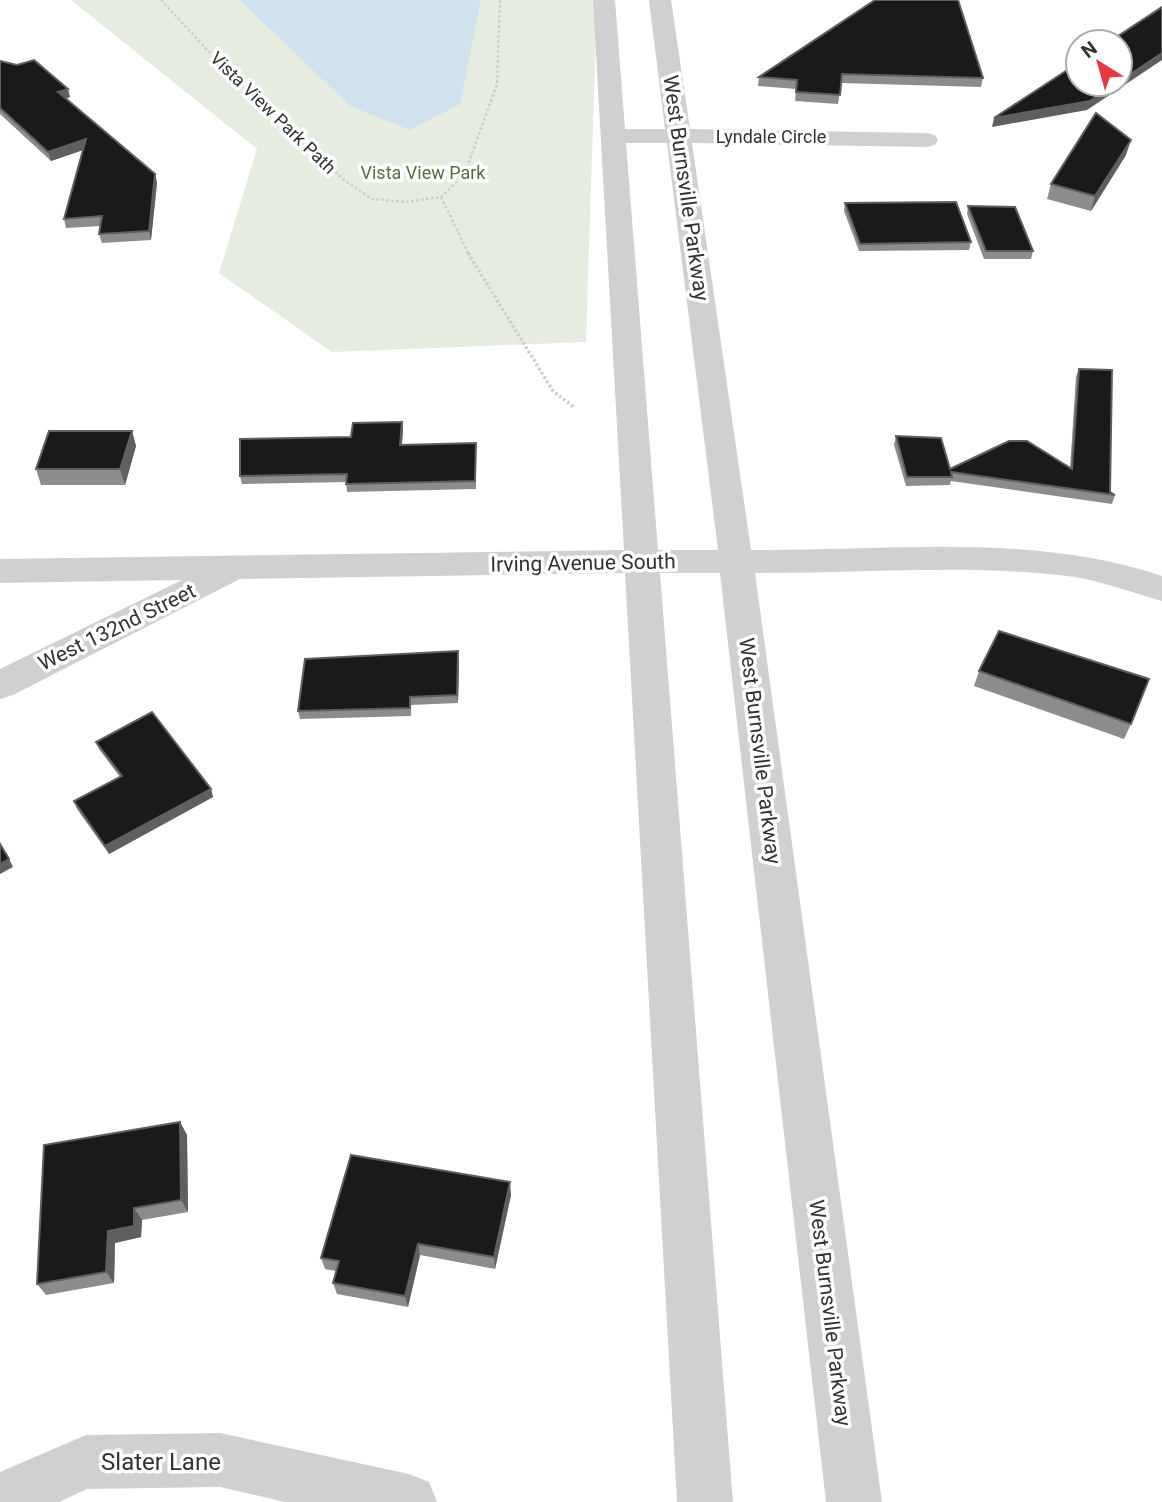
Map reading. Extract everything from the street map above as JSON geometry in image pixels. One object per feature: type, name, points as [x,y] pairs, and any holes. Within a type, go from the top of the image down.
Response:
[{"type":"street","points":[[604,0],[705,1502]]},
{"type":"street","name":"West Burnsville Parkway","points":[[660,0],[736,561],[854,1502]]},
{"type":"street","name":"Lyndale Circle","points":[[615,136],[926,140]]},
{"type":"street","name":"Irving Avenue South","points":[[0,571],[641,561],[1046,560],[1144,582],[1162,589]]},
{"type":"street","name":"West 132nd Street","points":[[0,685],[235,569]]},
{"type":"street","name":"Slater Lane","points":[[0,1500],[86,1462],[220,1460],[409,1502]]},
{"type":"path","name":"Vista View Park Path","points":[[161,0],[223,67],[344,180],[372,199],[405,202],[441,197]]},
{"type":"path","points":[[500,0],[497,84],[465,173],[441,197],[476,269],[546,380],[553,391],[575,408]]},
{"type":"green space","name":"Vista View Park","points":[[71,0],[597,0],[586,342],[332,352],[219,273],[257,149]]},
{"type":"water","points":[[240,0],[481,0],[460,104],[410,130],[350,106]]},
{"type":"building","points":[[875,0],[958,0],[983,78],[842,74],[840,95],[796,92],[797,80],[759,77]]},
{"type":"building","points":[[1162,7],[1162,53],[1134,72],[1134,28],[1130,28]]},
{"type":"building","points":[[34,60],[68,89],[58,92],[155,174],[149,231],[99,234],[102,216],[64,219],[86,139],[48,152],[0,108],[0,61],[17,65]]},
{"type":"building","points":[[1064,72],[1064,98],[1094,98],[1090,101],[994,118]]},
{"type":"building","points":[[1096,113],[1131,140],[1095,196],[1051,184]]},
{"type":"building","points":[[956,202],[971,242],[860,244],[845,203]]},
{"type":"building","points":[[968,206],[1015,207],[1033,251],[986,251]]},
{"type":"building","points":[[1079,369],[1112,370],[1110,492],[1115,495],[951,472],[952,477],[907,477],[896,436],[941,438],[950,469],[1009,441],[1027,441],[1072,469]]},
{"type":"building","points":[[402,422],[400,445],[476,443],[475,481],[346,484],[347,474],[240,476],[240,439],[351,437],[353,423]]},
{"type":"building","points":[[49,431],[132,431],[120,469],[36,469]]},
{"type":"building","points":[[999,631],[1149,679],[1131,724],[979,671]]},
{"type":"building","points":[[458,651],[457,695],[410,697],[410,708],[298,711],[305,659]]},
{"type":"building","points":[[152,712],[211,789],[105,846],[74,801],[122,776],[96,742]]},
{"type":"building","points":[[0,844],[9,859],[0,864]]},
{"type":"building","points":[[180,1122],[181,1200],[134,1208],[134,1226],[108,1231],[106,1272],[37,1284],[44,1145]]},
{"type":"building","points":[[351,1155],[510,1182],[494,1257],[418,1244],[405,1296],[333,1283],[339,1261],[321,1258]]}]
